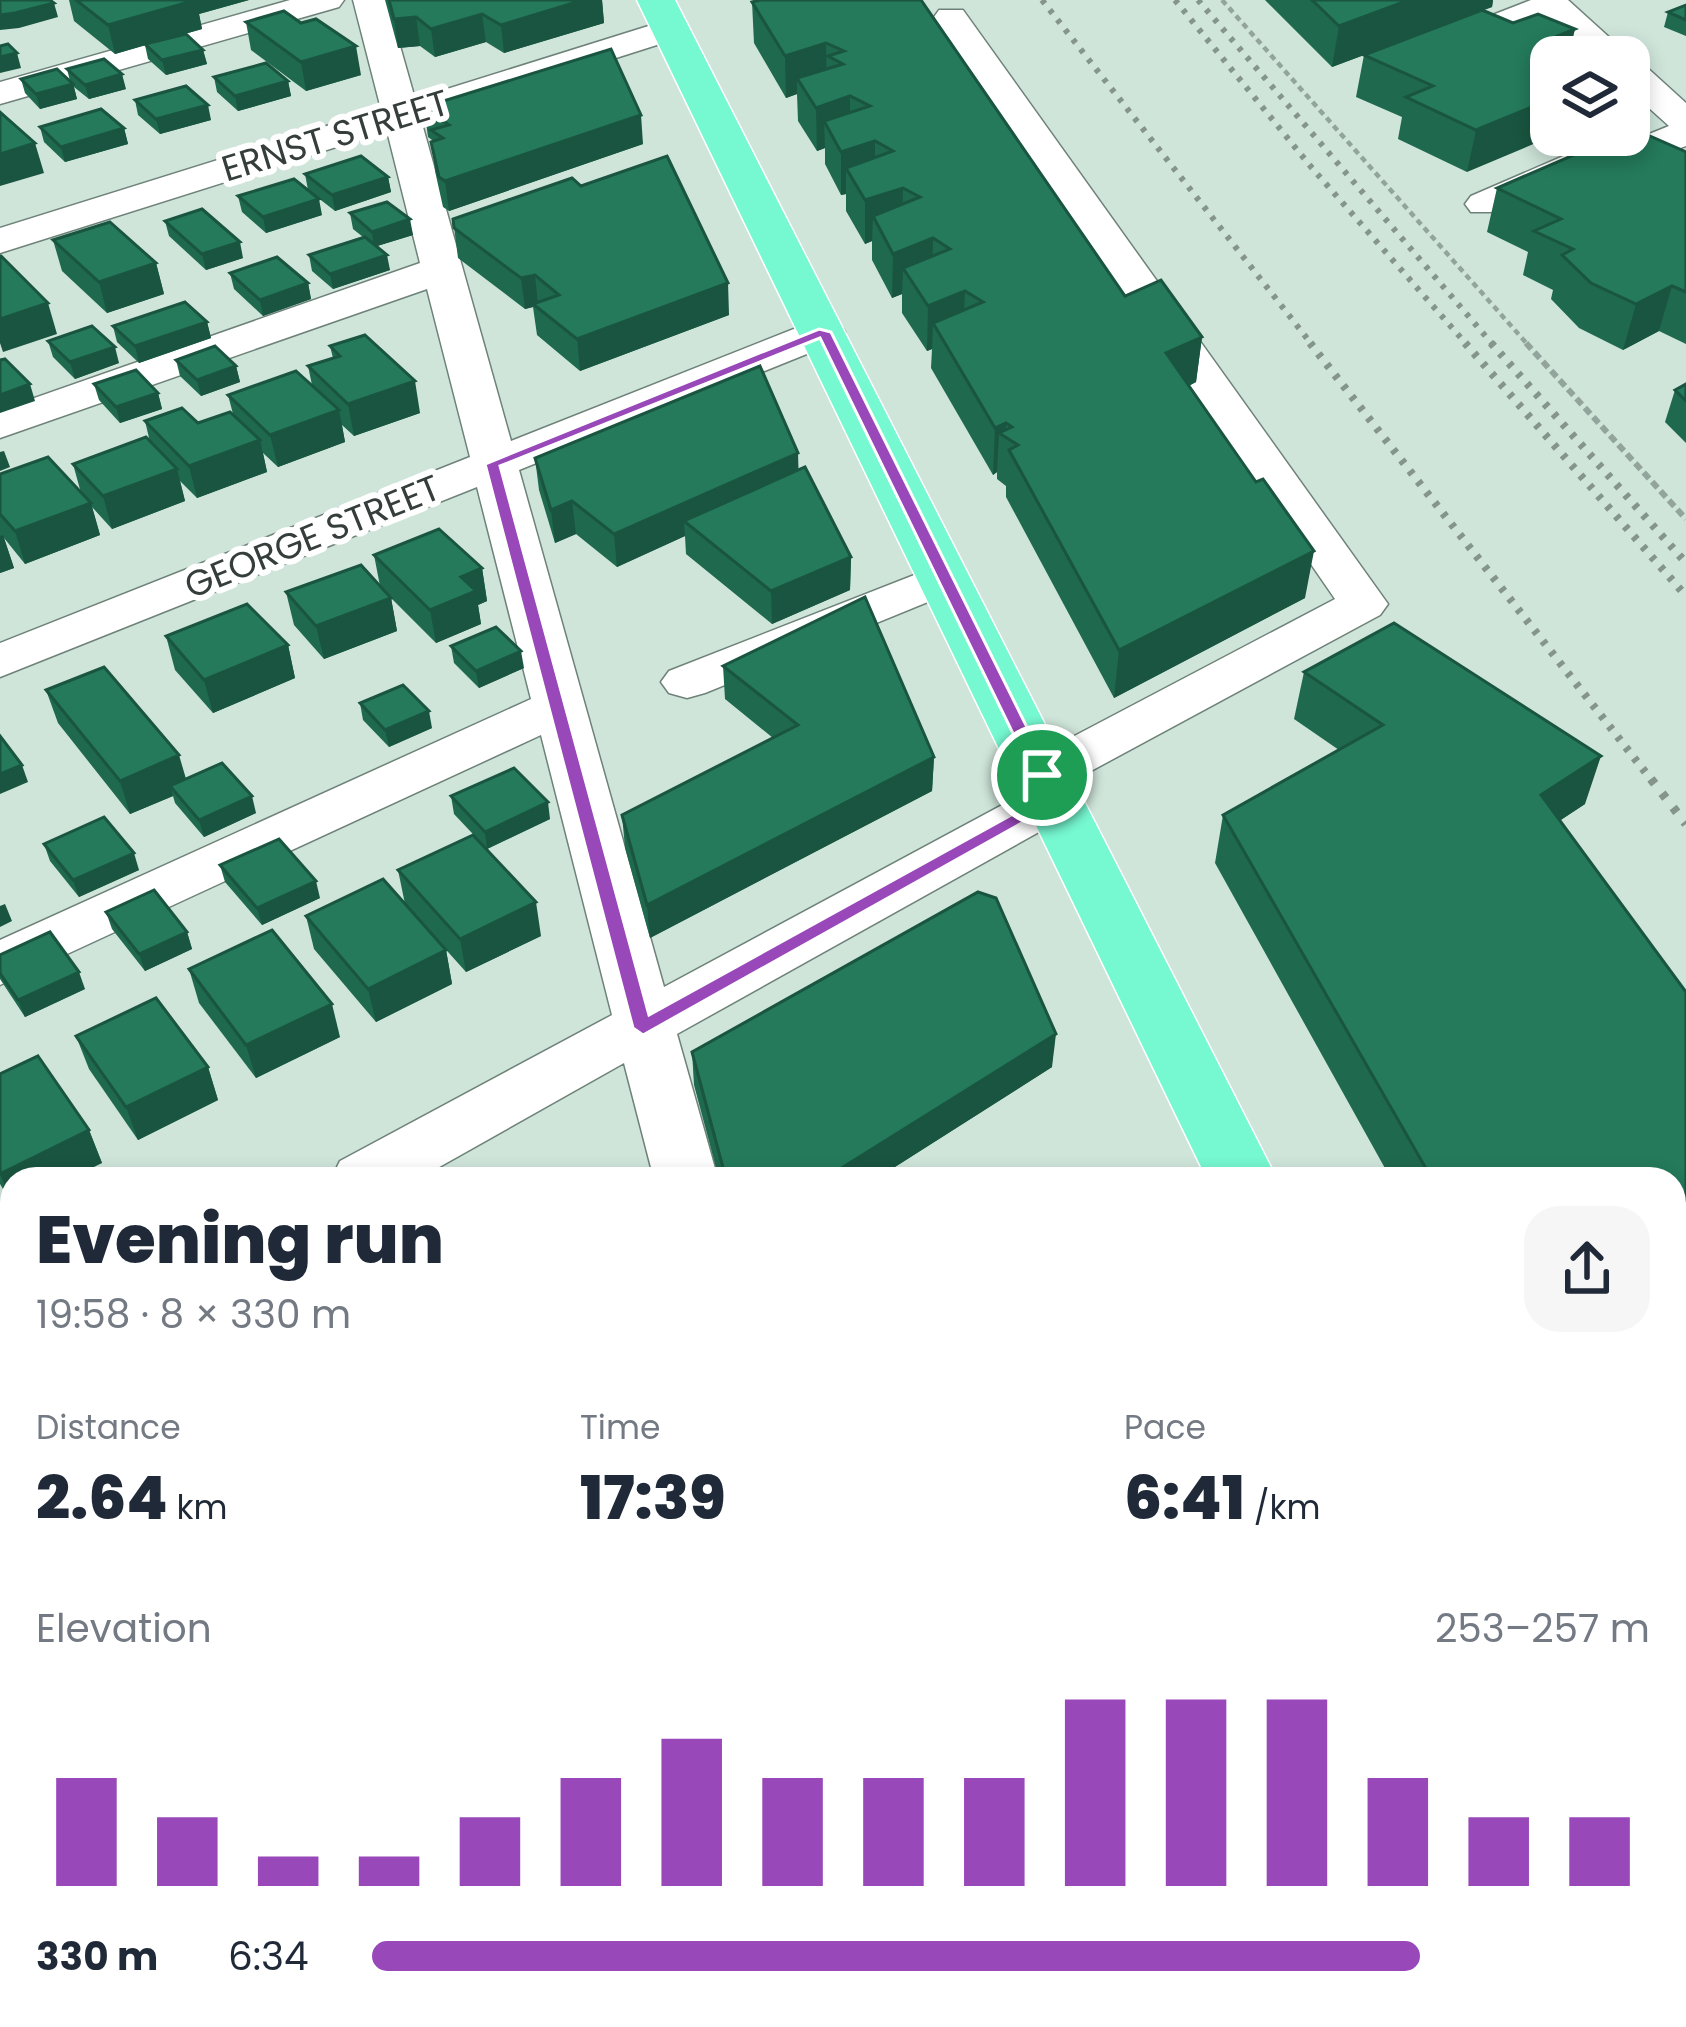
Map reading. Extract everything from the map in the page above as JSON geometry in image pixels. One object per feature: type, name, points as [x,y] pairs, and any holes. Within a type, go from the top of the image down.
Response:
[{"type":"main road","points":[[663,15],[1236,1167]]},
{"type":"street","points":[[0,93],[327,0]]},
{"type":"street","points":[[370,0],[683,1167]]},
{"type":"street","points":[[1403,61],[1563,4],[1593,36]]},
{"type":"street","name":"ERNST STREET","points":[[0,241],[401,115],[663,15]]},
{"type":"street","points":[[385,1167],[643,1028],[1364,604],[951,17]]},
{"type":"street","points":[[1650,90],[1686,122]]},
{"type":"street","points":[[1485,204],[1602,154],[1625,157],[1686,133]]},
{"type":"street","points":[[0,425],[443,269]]},
{"type":"street","name":"GEORGE STREET","points":[[0,661],[824,332]]},
{"type":"street","points":[[687,682],[945,578]]},
{"type":"street","points":[[0,964],[560,706]]},
{"type":"path","points":[[1222,0],[1329,126],[1686,519]]},
{"type":"building","points":[[0,0],[50,0],[54,3],[0,15]]},
{"type":"building","points":[[76,0],[196,0],[108,25]]},
{"type":"building","points":[[389,0],[583,0],[501,25],[482,14],[431,29],[416,17],[394,19]]},
{"type":"building","points":[[921,0],[1125,296],[1161,280],[1202,337],[1166,353],[1256,482],[1263,479],[1314,551],[1119,650],[1009,450],[1018,445],[999,433],[1012,427],[1006,423],[995,428],[933,323],[983,302],[965,291],[928,306],[903,268],[950,249],[933,238],[893,254],[873,216],[920,197],[903,188],[865,200],[846,168],[893,151],[875,141],[841,152],[824,121],[870,106],[850,96],[816,108],[797,78],[843,64],[828,56],[844,51],[826,43],[785,56],[752,2]]},
{"type":"building","points":[[1312,0],[1409,0],[1339,26]]},
{"type":"building","points":[[1686,5],[1686,20],[1668,12]]},
{"type":"building","points":[[1482,10],[1513,23],[1538,14],[1575,29],[1558,36],[1530,36],[1530,108],[1476,130],[1406,97],[1433,86],[1364,55]]},
{"type":"building","points":[[284,11],[301,23],[316,19],[356,46],[301,62],[246,22]]},
{"type":"building","points":[[186,34],[203,50],[162,60],[145,44]]},
{"type":"building","points":[[8,44],[17,53],[0,57],[0,46]]},
{"type":"building","points":[[611,49],[641,115],[445,181],[439,177],[431,142],[443,138],[431,130],[449,125],[424,107]]},
{"type":"building","points":[[104,59],[122,74],[85,85],[67,69]]},
{"type":"building","points":[[266,63],[288,81],[235,96],[214,77]]},
{"type":"building","points":[[57,69],[73,84],[36,94],[21,79]]},
{"type":"building","points":[[186,86],[208,105],[156,119],[135,100]]},
{"type":"building","points":[[101,109],[124,128],[61,147],[40,127]]},
{"type":"building","points":[[0,112],[35,143],[0,154]]},
{"type":"building","points":[[1650,136],[1686,152],[1686,292],[1672,286],[1636,304],[1591,283],[1562,255],[1573,249],[1534,231],[1561,219],[1497,188],[1571,156],[1650,156]]},
{"type":"building","points":[[361,156],[388,177],[332,195],[305,174]]},
{"type":"building","points":[[667,156],[728,283],[577,339],[533,304],[559,295],[535,275],[521,278],[454,228],[453,219],[572,178],[581,186]]},
{"type":"building","points":[[294,179],[319,199],[263,217],[238,196]]},
{"type":"building","points":[[387,202],[410,219],[372,232],[350,213]]},
{"type":"building","points":[[202,209],[240,242],[202,254],[165,221]]},
{"type":"building","points":[[110,222],[156,263],[99,282],[53,240]]},
{"type":"building","points":[[365,237],[387,255],[330,274],[309,255]]},
{"type":"building","points":[[1,256],[48,303],[0,319]]},
{"type":"building","points":[[277,257],[308,283],[260,300],[230,273]]},
{"type":"building","points":[[185,302],[207,322],[135,346],[113,326]]},
{"type":"building","points":[[92,326],[115,347],[70,362],[48,341]]},
{"type":"building","points":[[365,335],[415,381],[348,404],[308,366],[340,356],[330,346]]},
{"type":"building","points":[[215,346],[236,366],[197,380],[176,360]]},
{"type":"building","points":[[5,359],[30,384],[0,395],[0,360]]},
{"type":"building","points":[[760,366],[798,453],[614,534],[572,501],[551,510],[535,458]]},
{"type":"building","points":[[136,370],[158,393],[116,407],[94,384]]},
{"type":"building","points":[[296,371],[339,410],[270,435],[228,395]]},
{"type":"building","points":[[1686,384],[1686,401],[1675,390]]},
{"type":"building","points":[[182,408],[198,423],[230,412],[260,440],[189,466],[145,421]]},
{"type":"building","points":[[146,437],[177,469],[103,496],[73,464]]},
{"type":"building","points":[[48,457],[91,503],[15,531],[0,514],[0,474]]},
{"type":"building","points":[[805,467],[851,557],[771,591],[684,521]]},
{"type":"building","points":[[439,529],[482,568],[461,577],[476,591],[430,610],[374,555]]},
{"type":"building","points":[[361,565],[391,598],[316,626],[286,592]]},
{"type":"building","points":[[865,597],[934,757],[647,905],[622,815],[798,725],[723,666]]},
{"type":"building","points":[[247,604],[288,645],[204,680],[166,636]]},
{"type":"building","points":[[1394,623],[1601,756],[1541,795],[1686,992],[1686,1167],[1425,1167],[1223,815],[1383,725],[1304,672]]},
{"type":"building","points":[[496,627],[521,651],[476,671],[451,646]]},
{"type":"building","points":[[104,667],[179,755],[120,781],[46,690]]},
{"type":"building","points":[[403,685],[429,711],[385,730],[360,703]]},
{"type":"building","points":[[0,736],[22,765],[0,774]]},
{"type":"building","points":[[222,763],[252,796],[199,820],[170,786]]},
{"type":"building","points":[[514,768],[548,802],[485,832],[451,796]]},
{"type":"building","points":[[104,817],[134,853],[73,880],[44,844]]},
{"type":"building","points":[[473,835],[536,902],[460,939],[398,870]]},
{"type":"building","points":[[279,839],[316,881],[257,908],[220,865]]},
{"type":"building","points":[[383,879],[446,950],[368,989],[306,916]]},
{"type":"building","points":[[154,890],[187,932],[139,954],[106,912]]},
{"type":"building","points":[[978,892],[996,898],[1056,1034],[843,1167],[723,1167],[692,1052]]},
{"type":"building","points":[[272,930],[332,1004],[246,1045],[189,969]]},
{"type":"building","points":[[50,932],[79,972],[18,1000],[0,973],[0,955]]},
{"type":"building","points":[[156,998],[208,1067],[126,1107],[76,1036]]},
{"type":"building","points":[[38,1056],[89,1130],[14,1167],[0,1167],[0,1074]]},
{"type":"railway","points":[[1042,0],[1313,346]]},
{"type":"railway","points":[[1175,0],[1312,168],[1468,346]]},
{"type":"railway","points":[[1198,0],[1494,346]]},
{"type":"railway","points":[[1310,343],[1653,782]]},
{"type":"railway","points":[[1465,343],[1686,596]]},
{"type":"railway","points":[[1491,343],[1686,563]]},
{"type":"railway","points":[[1651,779],[1686,824]]},
{"type":"route","points":[[824,332],[1042,775],[1054,800],[643,1028],[492,464],[824,332]]}]
